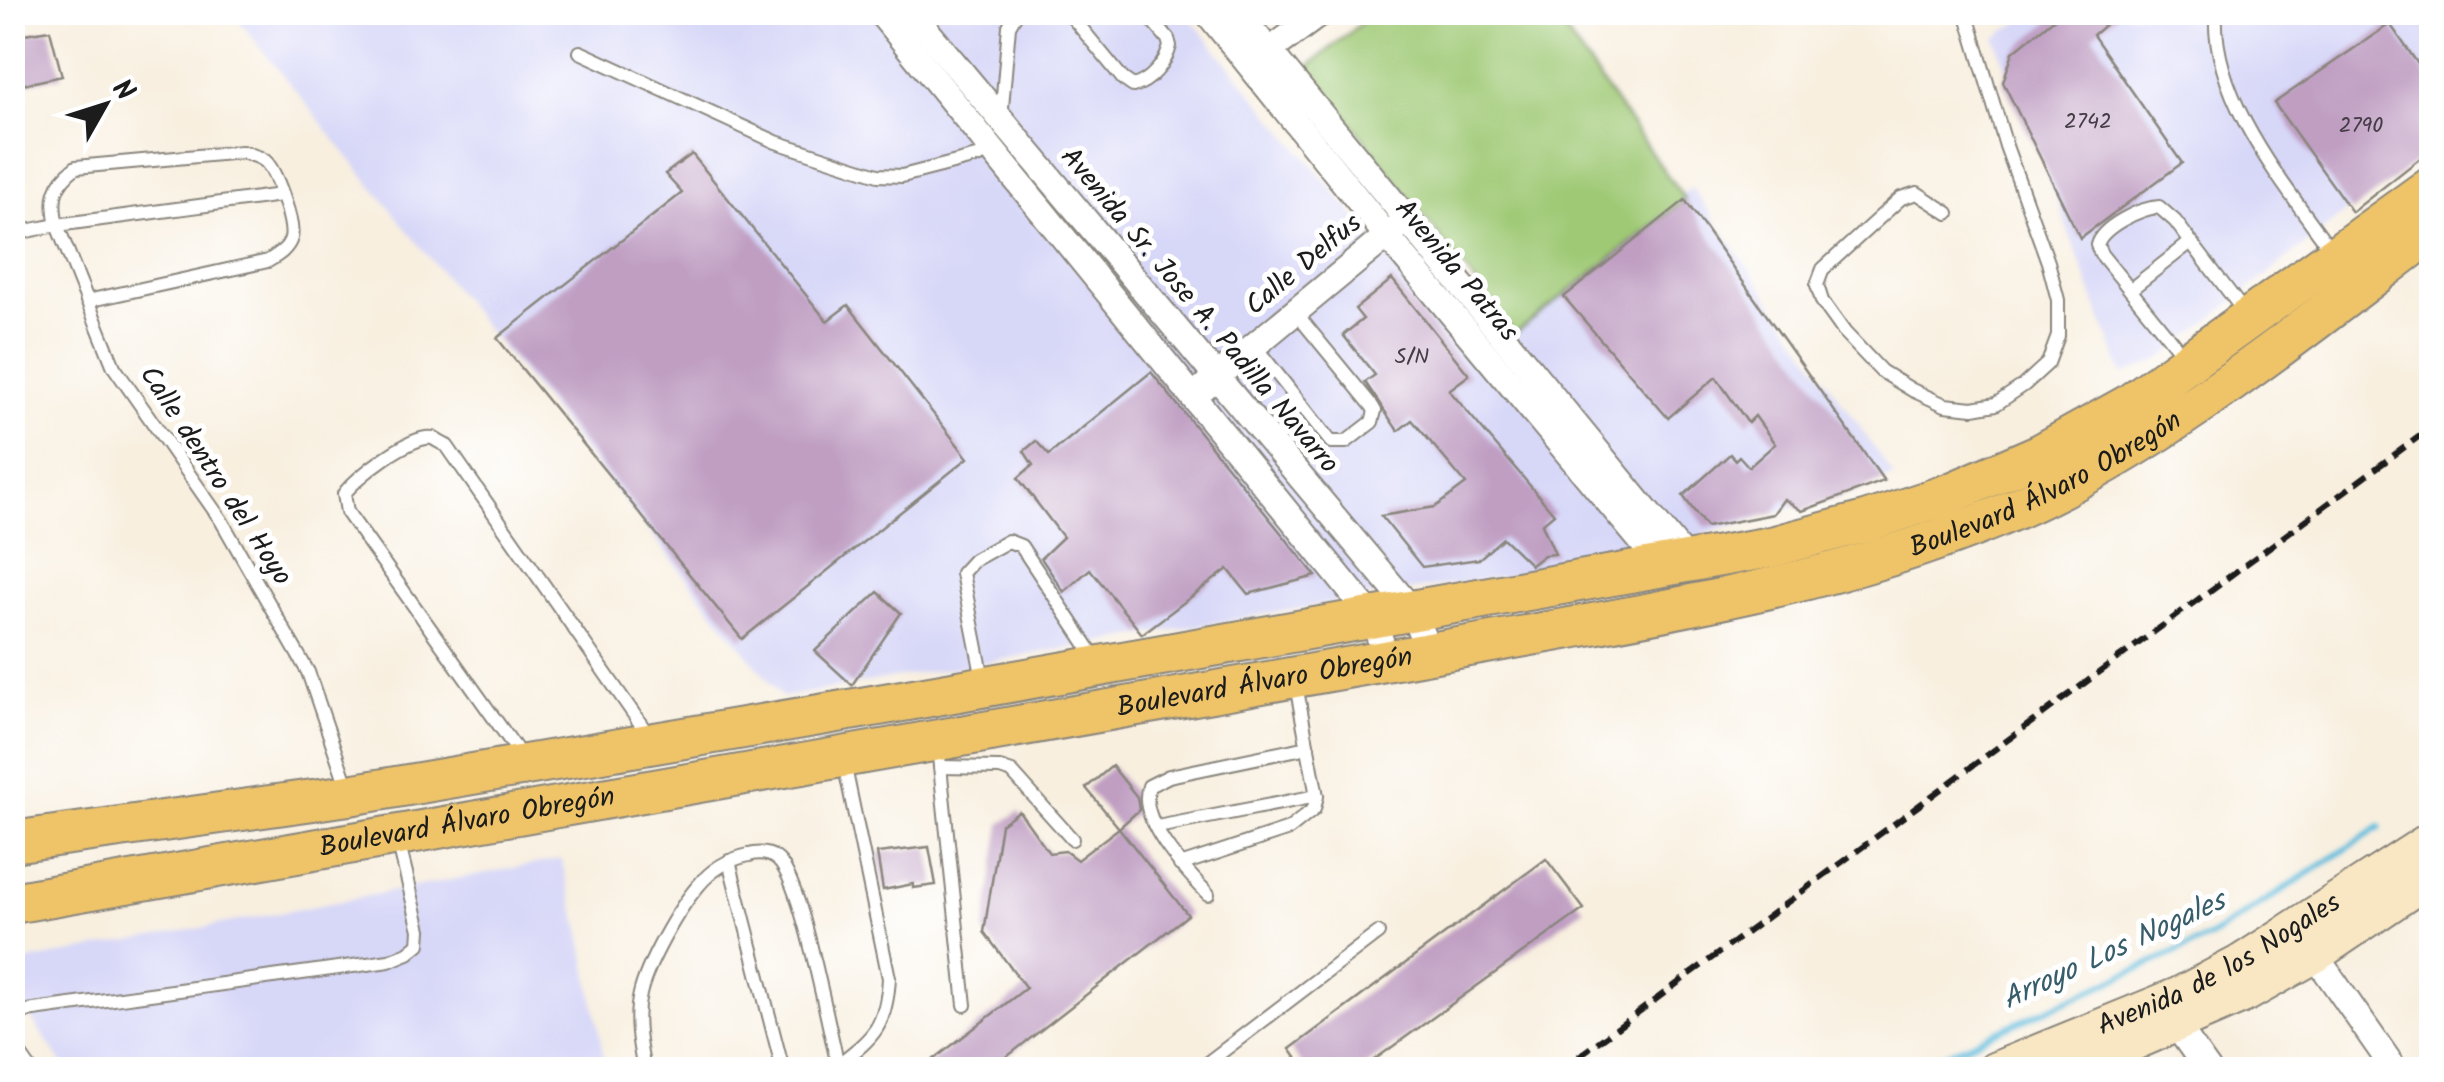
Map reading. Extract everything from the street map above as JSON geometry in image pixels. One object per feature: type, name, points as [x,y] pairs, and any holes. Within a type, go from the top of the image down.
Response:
[{"type":"highway","name":"Boulevard Álvaro Obregón","points":[[12,842],[350,795],[527,765],[1771,547],[1846,527],[1949,494],[2041,454],[2130,406],[2432,186]]},
{"type":"highway","name":"Boulevard Álvaro Obregón","points":[[12,903],[855,754],[938,753],[1098,711],[1755,593],[1926,545],[2082,477],[2163,427],[2432,231]]},
{"type":"highway","points":[[855,754],[931,726],[984,685],[1052,708],[1098,711]]},
{"type":"main road","name":"Avenida de los Nogales","points":[[1995,1070],[2179,995],[2240,963],[2432,839]]},
{"type":"main road","name":"Avenida de los Nogales","points":[[2070,1070],[2246,994],[2315,956],[2432,876]]},
{"type":"street","name":"Avenida Sr. Jose A. Padilla Navarro","points":[[880,12],[1193,396],[1430,654]]},
{"type":"street","name":"Avenida Sr. Jose A. Padilla Navarro","points":[[912,12],[1216,378],[1391,613],[1388,661]]},
{"type":"street","name":"Avenida Patras","points":[[1208,12],[1260,58],[1675,564]]},
{"type":"street","name":"Avenida Patras","points":[[1238,12],[1260,58]]},
{"type":"street","points":[[1260,58],[1322,12]]},
{"type":"street","name":"Calle Delfus","points":[[1193,396],[1397,227]]},
{"type":"street","points":[[2315,956],[2395,1070]]},
{"type":"street","points":[[2176,1025],[2208,1070]]},
{"type":"lane","points":[[580,52],[776,142],[878,175],[902,176],[980,156],[991,149],[1001,122],[1010,26],[1018,12]]},
{"type":"lane","points":[[1068,12],[1123,79],[1134,86],[1146,81],[1168,55],[1170,46],[1145,12]]},
{"type":"lane","points":[[1948,213],[1917,192],[1902,198],[1822,269],[1816,285],[1822,301],[1845,332],[1881,371],[1945,405],[1973,408],[1996,404],[2048,362],[2058,336],[2058,300],[1966,12]]},
{"type":"lane","points":[[2216,12],[2222,65],[2240,112],[2263,154],[2335,256]]},
{"type":"lane","points":[[57,225],[52,205],[55,189],[76,167],[242,152],[262,158],[282,195],[292,232],[290,243],[268,261],[87,301]]},
{"type":"lane","points":[[12,234],[282,195]]},
{"type":"lane","points":[[2190,362],[2097,246],[2105,231],[2159,206],[2168,212],[2249,318]]},
{"type":"lane","name":"Calle dentro del Hoyo","points":[[57,225],[114,367],[220,520],[308,672],[350,795]]},
{"type":"lane","points":[[2130,289],[2191,242]]},
{"type":"lane","points":[[1254,345],[1332,442],[1346,442],[1372,422],[1372,406],[1295,312]]},
{"type":"lane","points":[[527,765],[347,512],[344,494],[356,477],[419,440],[433,438],[447,446],[653,742]]},
{"type":"lane","points":[[984,685],[962,573],[974,560],[1008,541],[1021,546],[1100,666]]},
{"type":"lane","points":[[1180,864],[1289,828],[1314,808],[1317,796],[1295,677]]},
{"type":"lane","points":[[1208,894],[1180,864],[1156,826],[1146,794],[1148,786],[1156,780],[1308,747]]},
{"type":"lane","points":[[964,1005],[938,753],[1012,772],[1072,840]]},
{"type":"lane","points":[[644,1070],[636,1014],[641,988],[698,886],[729,860],[754,854],[768,854],[778,860],[790,876],[835,1067],[882,1024],[888,978],[855,754]]},
{"type":"lane","points":[[1156,826],[1317,796]]},
{"type":"lane","points":[[12,1013],[388,961],[408,953],[418,944],[420,930],[396,834]]},
{"type":"lane","points":[[729,860],[783,1070]]},
{"type":"lane","points":[[1198,1070],[1378,933]]},
{"type":"lane","points":[[12,1043],[31,1070]]},
{"type":"shaded area","points":[[233,13],[1186,13],[1474,360],[1692,187],[1894,476],[1633,556],[1336,602],[782,697]]},
{"type":"shaded area","points":[[2033,13],[2431,13],[2431,144],[2161,359],[2123,375],[1995,38]]},
{"type":"shaded area","points":[[561,859],[581,933],[606,1069],[66,1069],[13,992],[12,964]]},
{"type":"green space","points":[[1373,13],[1552,13],[1685,200],[1515,334],[1308,67]]},
{"type":"building","points":[[2062,12],[2120,12],[2093,35],[2182,163],[2080,238],[2003,82],[2013,52]]},
{"type":"building","points":[[2390,24],[2432,84],[2432,149],[2352,212],[2274,103]]},
{"type":"building","points":[[50,30],[62,76],[12,87],[12,36]]},
{"type":"building","points":[[692,154],[827,321],[848,305],[968,458],[742,639],[497,338],[682,193],[665,174]]},
{"type":"building","points":[[1685,200],[1884,481],[1802,511],[1784,499],[1773,514],[1706,527],[1683,496],[1730,454],[1735,460],[1739,456],[1749,467],[1775,444],[1755,416],[1748,423],[1716,377],[1668,418],[1564,297]]},
{"type":"building","points":[[1392,279],[1469,375],[1449,390],[1554,514],[1542,524],[1555,554],[1544,555],[1531,565],[1503,538],[1479,559],[1422,567],[1381,516],[1435,507],[1466,484],[1412,420],[1398,431],[1365,382],[1375,375],[1343,335],[1363,319],[1355,309]]},
{"type":"building","points":[[1151,372],[1316,576],[1248,594],[1228,569],[1142,634],[1090,569],[1064,592],[1041,558],[1063,537],[1018,478],[1033,465],[1024,451],[1036,441],[1049,455]]},
{"type":"building","points":[[878,592],[901,613],[852,685],[815,651]]},
{"type":"building","points":[[1112,766],[1137,797],[1139,810],[1119,828],[1086,788]]},
{"type":"building","points":[[1019,811],[1049,853],[1065,851],[1077,860],[1119,828],[1188,915],[990,1070],[920,1070],[1026,988],[984,932],[1001,824]]},
{"type":"building","points":[[929,847],[936,885],[913,888],[913,884],[883,890],[877,853]]},
{"type":"building","points":[[1546,859],[1584,909],[1360,1070],[1305,1070],[1290,1049]]},
{"type":"waterway","name":"Arroyo Los Nogales","points":[[1911,1070],[2210,937],[2380,827]]},
{"type":"railway","points":[[1560,1070],[2432,427]]}]
